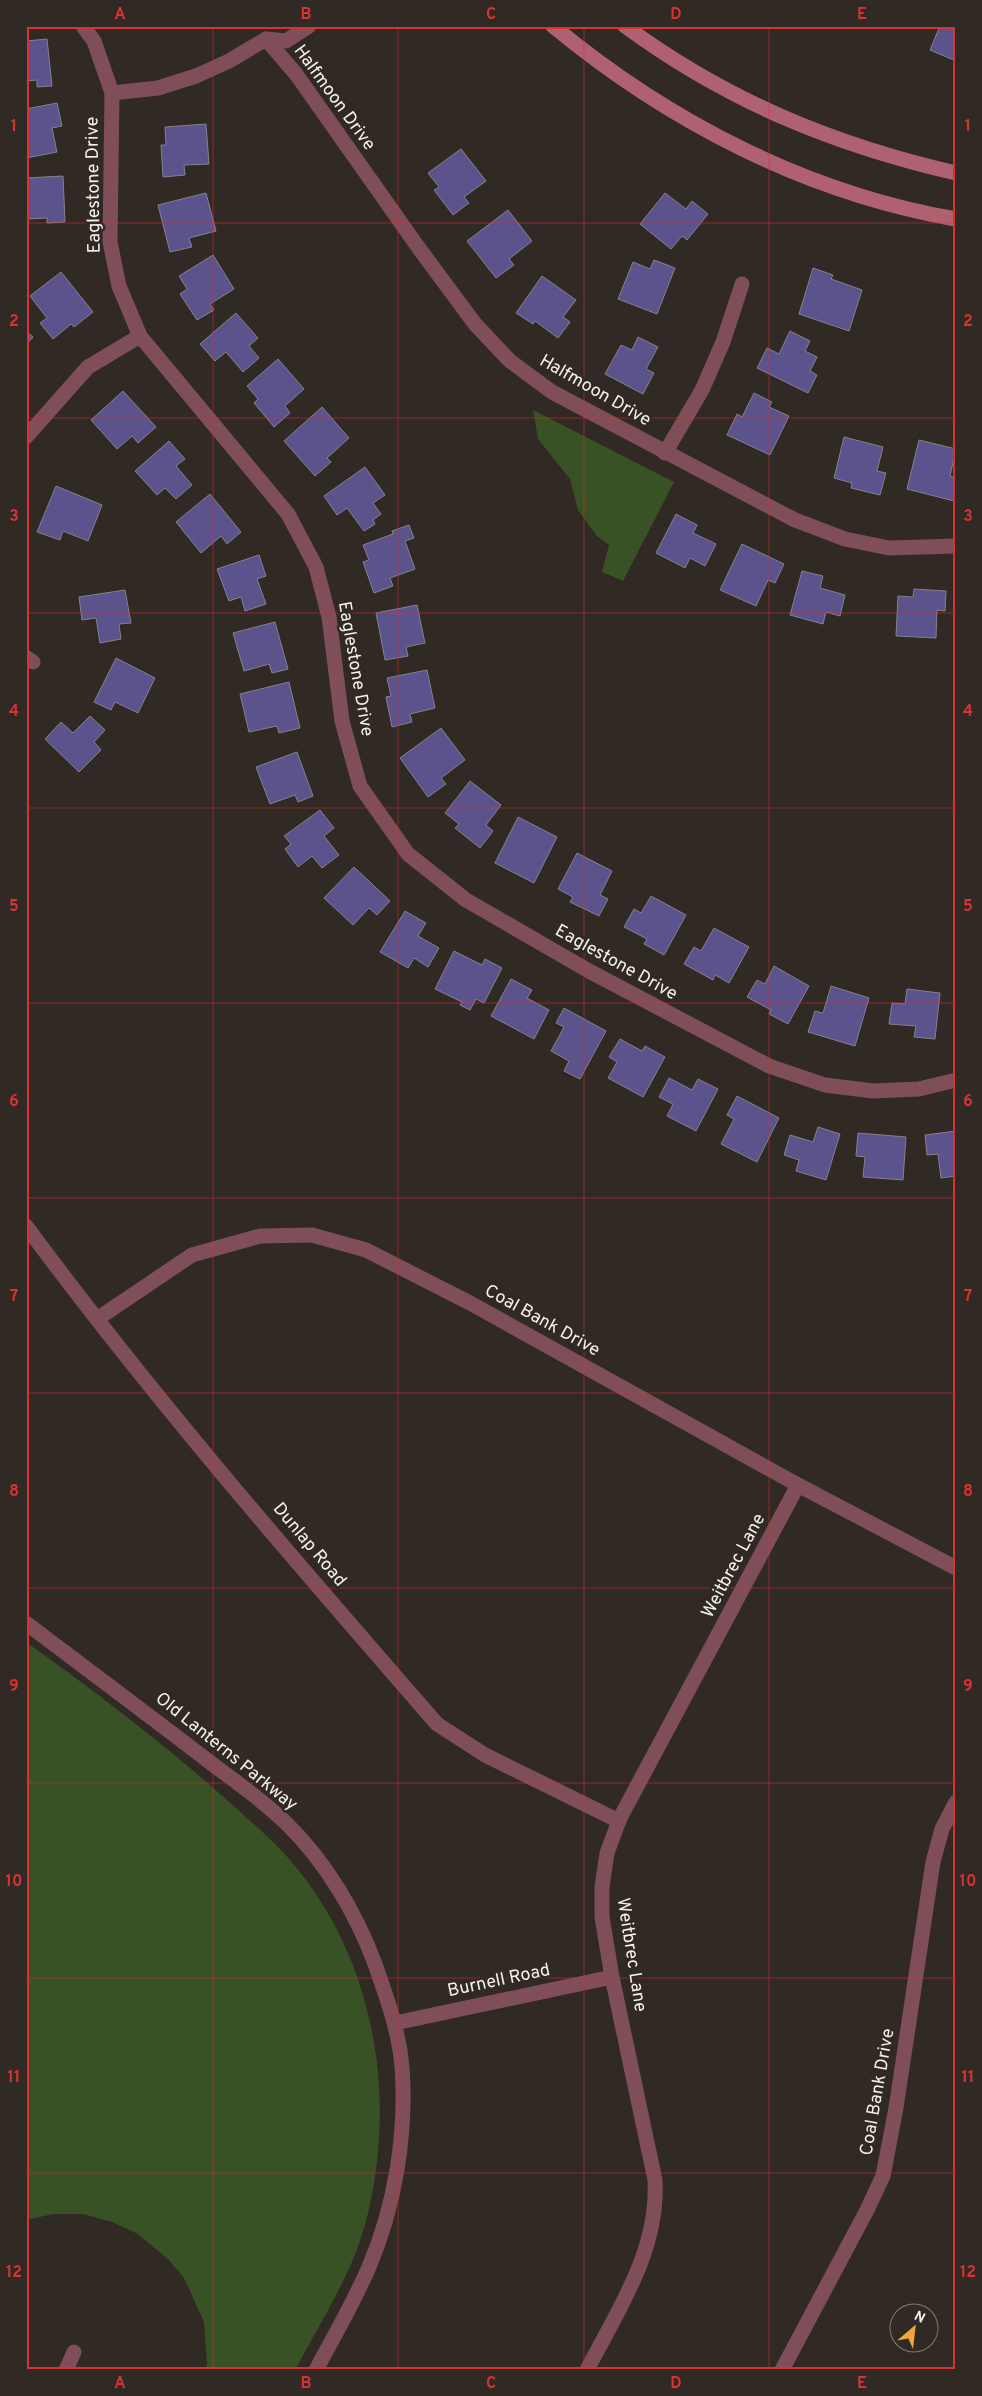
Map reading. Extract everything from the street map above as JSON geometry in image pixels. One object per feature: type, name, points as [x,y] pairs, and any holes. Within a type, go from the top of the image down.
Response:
[{"type":"main road","points":[[553,26],[610,71],[666,108],[707,132],[755,155],[848,192],[956,219]]},
{"type":"main road","points":[[625,26],[689,70],[773,114],[862,149],[956,174]]},
{"type":"street","name":"Eaglestone Drive","points":[[83,26],[94,41],[112,93],[110,242],[119,286],[140,336],[288,514],[316,567],[329,617],[342,721],[360,786],[408,854],[466,900],[589,971],[769,1066],[825,1085],[872,1090],[919,1089],[956,1080]]},
{"type":"street","points":[[112,93],[158,88],[196,76],[229,62],[267,33],[286,41],[309,26]]},
{"type":"street","name":"Halfmoon Drive","points":[[267,33],[418,247],[475,324],[510,361],[552,392],[794,520],[845,539],[890,548],[956,546]]},
{"type":"street","points":[[665,453],[702,390],[723,342],[742,284]]},
{"type":"street","points":[[26,437],[88,367],[140,336]]},
{"type":"street","name":"Dunlap Road","points":[[26,1226],[97,1319],[353,1627],[437,1724],[485,1755],[619,1821]]},
{"type":"street","name":"Coal Bank Drive","points":[[97,1319],[192,1255],[260,1236],[312,1235],[366,1250],[470,1303],[798,1485],[956,1568]]},
{"type":"street","name":"Weitbrec Lane","points":[[586,2370],[641,2265],[651,2232],[656,2200],[655,2180],[612,1977],[602,1916],[602,1887],[607,1853],[619,1821],[798,1485]]},
{"type":"street","name":"Old Lanterns Parkway","points":[[26,1624],[135,1703],[251,1792],[288,1825],[314,1855],[347,1904],[368,1947],[395,2023],[402,2066],[403,2115],[396,2173],[369,2266],[316,2370]]},
{"type":"street","name":"Coal Bank Drive","points":[[782,2370],[867,2210],[883,2176],[896,2108],[933,1862],[942,1829],[956,1802]]},
{"type":"street","name":"Burnell Road","points":[[395,2023],[612,1977]]},
{"type":"street","points":[[66,2370],[74,2352]]},
{"type":"green space","points":[[533,410],[674,482],[623,581],[602,572],[609,545],[597,536],[578,510],[570,479],[538,439]]},
{"type":"green space","points":[[26,1642],[154,1738],[274,1843],[300,1872],[326,1911],[348,1952],[363,1996],[374,2041],[379,2087],[379,2133],[375,2179],[365,2225],[352,2263],[295,2370],[204,2370],[207,2364],[204,2322],[184,2278],[168,2259],[138,2234],[112,2222],[83,2214],[53,2214],[26,2220]]},
{"type":"building","points":[[940,26],[956,26],[956,61],[930,50]]},
{"type":"building","points":[[47,39],[52,86],[37,87],[37,80],[26,81],[26,41]]},
{"type":"building","points":[[57,103],[62,126],[52,128],[57,152],[26,158],[26,109]]},
{"type":"building","points":[[206,124],[209,164],[184,165],[185,175],[163,177],[161,145],[166,145],[165,127]]},
{"type":"building","points":[[461,149],[486,181],[464,197],[469,203],[453,215],[434,190],[439,187],[428,173]]},
{"type":"building","points":[[63,176],[65,222],[47,223],[47,218],[26,219],[26,178]]},
{"type":"building","points":[[206,193],[216,231],[189,238],[192,247],[170,252],[158,205]]},
{"type":"building","points":[[665,193],[686,209],[692,201],[708,214],[687,240],[682,236],[671,249],[640,224]]},
{"type":"building","points":[[508,210],[532,241],[509,259],[514,265],[496,278],[467,241]]},
{"type":"building","points":[[213,255],[234,289],[210,304],[214,310],[197,320],[180,294],[187,289],[179,276]]},
{"type":"building","points":[[654,260],[675,268],[657,314],[618,299],[633,262],[650,269]]},
{"type":"building","points":[[813,268],[833,275],[831,279],[862,290],[849,331],[799,314]]},
{"type":"building","points":[[61,272],[93,312],[74,327],[71,324],[53,339],[40,323],[47,318],[30,296]]},
{"type":"building","points":[[542,276],[576,300],[563,317],[570,322],[558,338],[535,321],[533,324],[516,313]]},
{"type":"building","points":[[236,313],[258,338],[249,346],[259,358],[243,372],[226,352],[215,361],[200,344]]},
{"type":"building","points":[[26,331],[33,337],[26,345]]},
{"type":"building","points":[[790,331],[810,341],[805,351],[817,357],[810,371],[817,375],[808,393],[757,368],[767,348],[779,354]]},
{"type":"building","points":[[638,337],[658,347],[646,369],[654,373],[643,394],[605,374],[621,345],[632,350]]},
{"type":"building","points":[[278,359],[304,389],[285,406],[290,413],[274,427],[254,403],[258,399],[247,386]]},
{"type":"building","points":[[123,391],[156,427],[138,443],[132,436],[117,449],[91,420]]},
{"type":"building","points":[[754,393],[772,402],[769,407],[789,416],[770,455],[727,435],[737,414],[742,417]]},
{"type":"building","points":[[322,407],[349,438],[327,458],[331,462],[315,476],[284,441]]},
{"type":"building","points":[[844,437],[883,447],[877,471],[886,473],[880,495],[851,488],[852,483],[834,478]]},
{"type":"building","points":[[919,440],[956,449],[950,476],[956,478],[954,501],[907,489]]},
{"type":"building","points":[[169,441],[185,459],[176,466],[192,485],[176,499],[165,488],[157,495],[135,471]]},
{"type":"building","points":[[365,467],[385,495],[373,503],[381,514],[373,520],[375,524],[364,531],[347,508],[337,515],[324,496]]},
{"type":"building","points":[[56,486],[102,505],[88,541],[63,531],[60,540],[37,532]]},
{"type":"building","points":[[210,494],[241,532],[227,544],[221,536],[201,553],[176,522]]},
{"type":"building","points":[[676,514],[697,525],[693,533],[716,544],[705,566],[690,558],[685,568],[656,553]]},
{"type":"building","points":[[409,525],[414,538],[405,541],[415,569],[390,578],[393,586],[374,593],[363,562],[369,560],[363,545],[393,534],[392,531]]},
{"type":"building","points":[[742,544],[784,564],[775,583],[768,580],[756,606],[720,590]]},
{"type":"building","points":[[259,555],[266,576],[257,579],[266,604],[245,611],[241,597],[229,601],[217,569]]},
{"type":"building","points":[[802,571],[823,576],[820,588],[845,595],[840,616],[826,612],[823,624],[790,615]]},
{"type":"building","points":[[914,589],[946,591],[945,611],[937,610],[936,638],[896,636],[898,596],[913,597]]},
{"type":"building","points":[[125,590],[131,623],[119,624],[121,639],[100,643],[96,618],[82,620],[79,597]]},
{"type":"building","points":[[417,605],[425,643],[406,647],[408,656],[385,660],[376,613]]},
{"type":"building","points":[[275,622],[288,669],[272,673],[269,664],[244,671],[233,633]]},
{"type":"building","points":[[116,658],[155,678],[138,713],[115,702],[111,710],[94,702]]},
{"type":"building","points":[[427,670],[435,708],[410,714],[412,722],[392,727],[386,697],[391,696],[387,678]]},
{"type":"building","points":[[289,682],[300,728],[279,733],[277,726],[249,732],[240,694]]},
{"type":"building","points":[[90,716],[105,730],[94,742],[101,750],[79,772],[45,739],[61,722],[73,733]]},
{"type":"building","points":[[441,728],[465,760],[441,778],[446,784],[428,797],[400,758]]},
{"type":"building","points":[[297,752],[313,796],[298,802],[295,795],[270,804],[256,767]]},
{"type":"building","points":[[470,781],[501,805],[486,825],[493,831],[480,848],[455,828],[459,824],[445,813]]},
{"type":"building","points":[[320,810],[334,828],[324,836],[339,855],[322,868],[312,856],[298,867],[285,849],[291,844],[284,836]]},
{"type":"building","points":[[518,817],[557,837],[534,883],[495,863]]},
{"type":"building","points":[[577,853],[612,871],[600,895],[608,899],[599,916],[570,902],[573,897],[558,889]]},
{"type":"building","points":[[354,867],[390,901],[377,915],[369,908],[353,925],[324,898]]},
{"type":"building","points":[[651,896],[686,915],[664,955],[644,944],[647,939],[624,927],[634,909],[641,913]]},
{"type":"building","points":[[405,911],[426,923],[418,936],[439,948],[428,967],[414,958],[408,968],[380,952]]},
{"type":"building","points":[[714,928],[749,947],[729,983],[715,975],[713,980],[684,964],[694,947],[701,951]]},
{"type":"building","points":[[454,951],[482,965],[485,959],[502,968],[484,1003],[476,999],[470,1010],[460,1005],[462,1002],[435,989]]},
{"type":"building","points":[[774,966],[809,986],[788,1024],[769,1014],[771,1010],[747,997],[757,980],[765,984]]},
{"type":"building","points":[[511,979],[532,990],[527,998],[549,1010],[534,1039],[491,1016]]},
{"type":"building","points":[[831,986],[869,998],[855,1046],[808,1032],[815,1011],[823,1013]]},
{"type":"building","points":[[907,989],[940,993],[935,1039],[914,1037],[916,1026],[889,1024],[892,1003],[905,1004]]},
{"type":"building","points":[[564,1008],[606,1031],[580,1079],[564,1071],[569,1061],[551,1051],[564,1027],[556,1023]]},
{"type":"building","points":[[620,1039],[642,1051],[645,1046],[665,1057],[643,1097],[608,1078],[617,1062],[609,1057]]},
{"type":"building","points":[[669,1078],[692,1090],[698,1079],[718,1089],[696,1131],[667,1116],[673,1104],[659,1097]]},
{"type":"building","points":[[737,1096],[779,1118],[757,1162],[721,1144],[734,1119],[727,1115]]},
{"type":"building","points":[[818,1127],[840,1134],[826,1180],[796,1171],[799,1160],[784,1155],[790,1135],[813,1142]]},
{"type":"building","points":[[956,1131],[956,1176],[941,1178],[938,1154],[927,1155],[925,1135]]},
{"type":"building","points":[[858,1133],[906,1137],[903,1180],[863,1177],[865,1157],[856,1156]]}]
